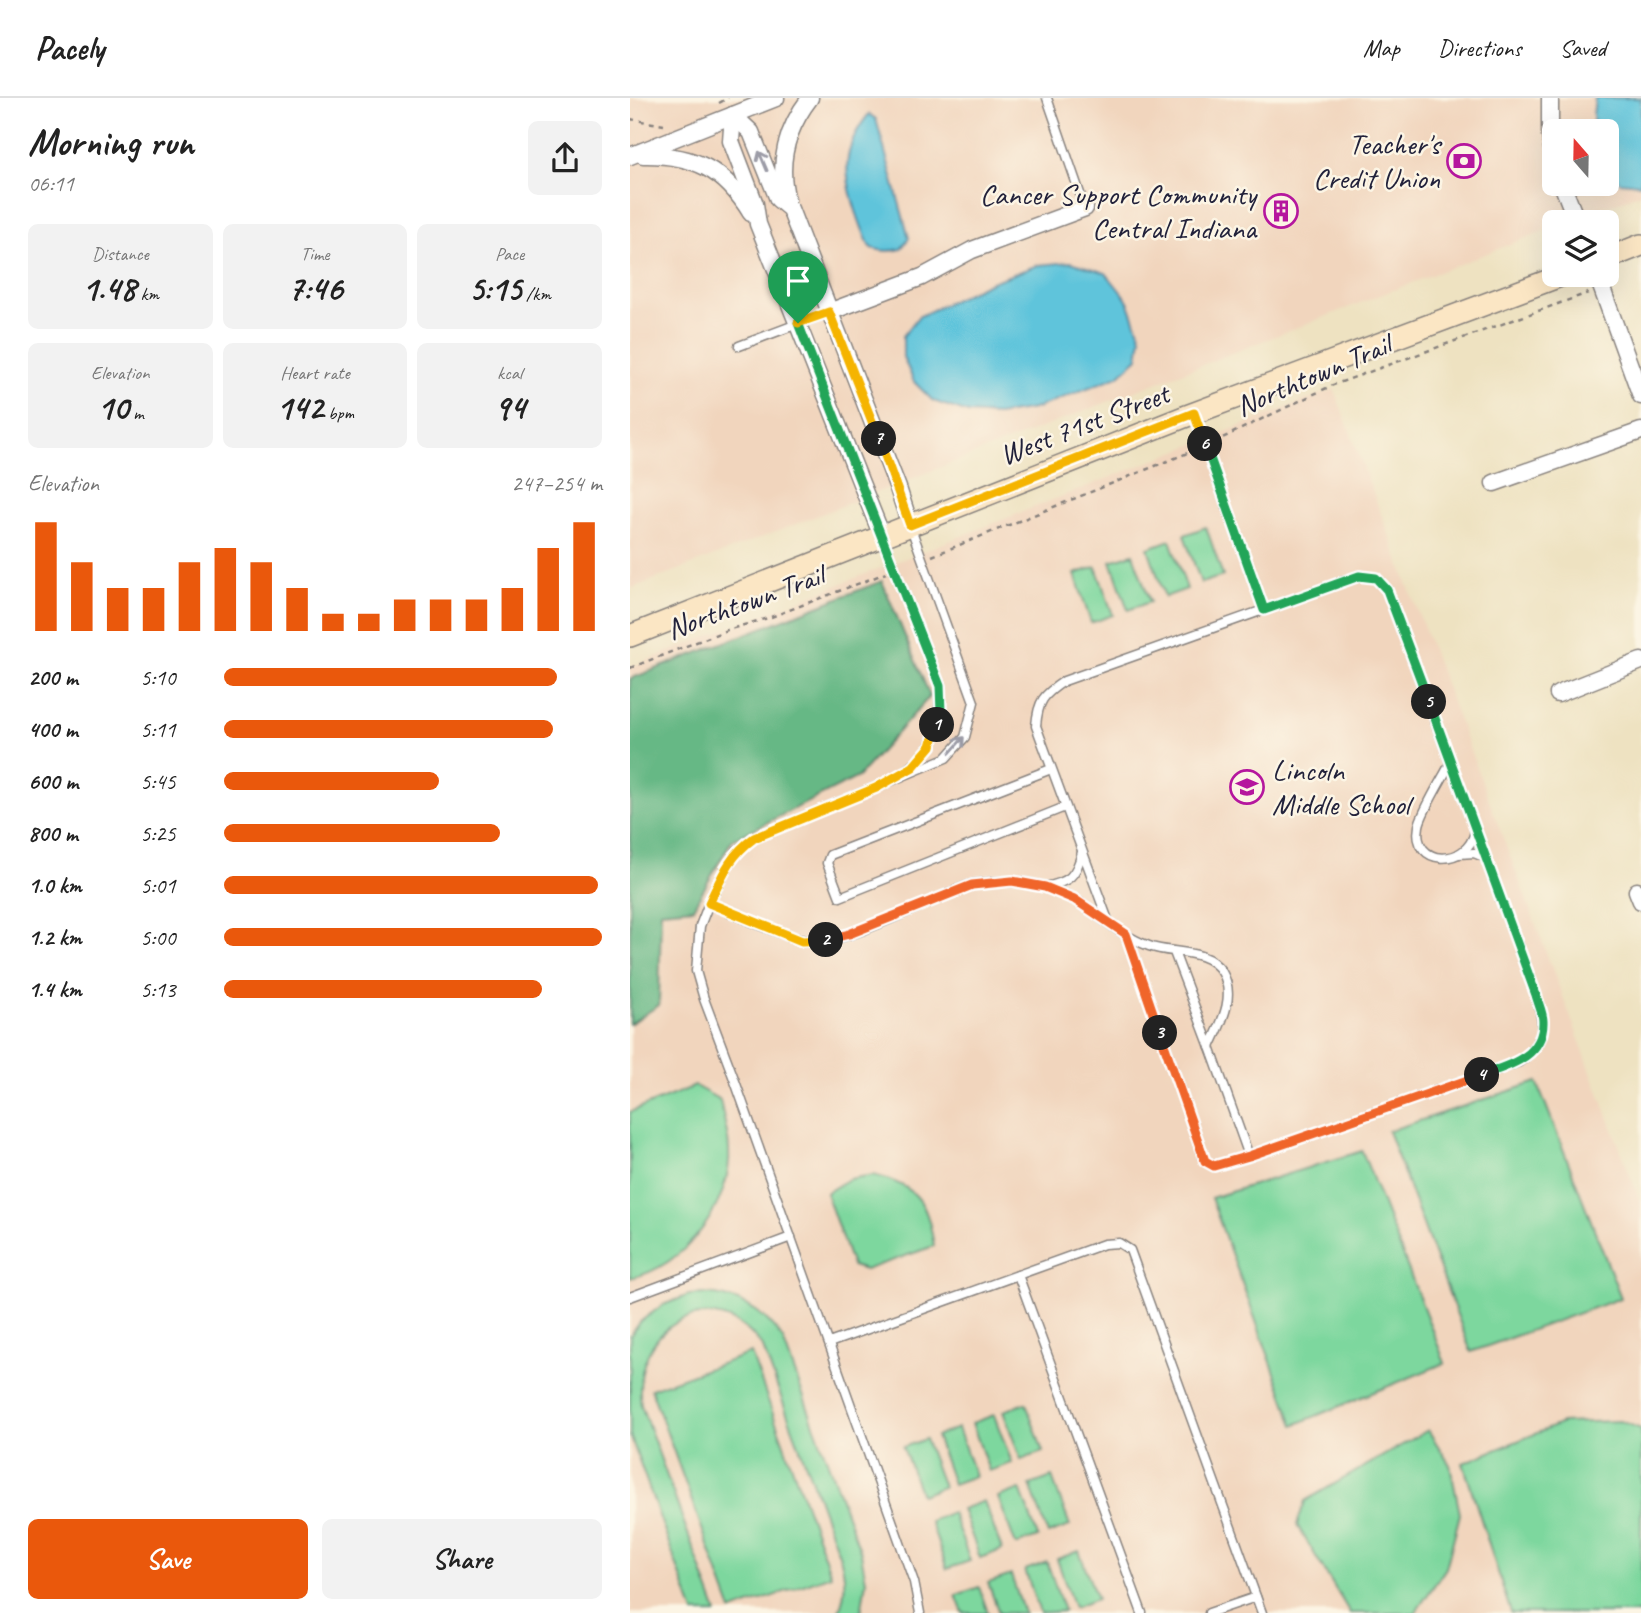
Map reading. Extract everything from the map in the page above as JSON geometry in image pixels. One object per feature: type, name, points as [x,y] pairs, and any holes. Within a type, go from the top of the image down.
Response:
[{"type":"main road","points":[[1619,254],[1641,245]]},
{"type":"main road","name":"West 71st Street","points":[[630,636],[1194,413],[1542,283]]},
{"type":"street","points":[[632,156],[776,98]]},
{"type":"street","points":[[810,98],[792,125],[784,153],[782,172],[790,209],[910,525]]},
{"type":"street","points":[[1550,98],[1550,119]]},
{"type":"street","points":[[733,116],[751,132],[779,199],[790,209]]},
{"type":"street","points":[[733,116],[731,141],[755,204],[758,224]]},
{"type":"street","points":[[632,156],[674,157],[708,167],[731,184],[758,224],[882,536]]},
{"type":"street","points":[[829,312],[922,276],[972,250],[1085,208]]},
{"type":"street","points":[[1601,287],[1641,396]]},
{"type":"street","points":[[1494,483],[1641,431]]},
{"type":"street","points":[[1558,694],[1641,661]]},
{"type":"lane","points":[[1047,98],[1085,208]]},
{"type":"lane","points":[[739,346],[829,312]]},
{"type":"lane","points":[[1194,413],[1264,610]]},
{"type":"lane","points":[[910,525],[974,702],[965,737],[946,758],[754,838],[737,850],[700,926],[696,971],[914,1582],[920,1613]]},
{"type":"lane","points":[[876,788],[913,767],[931,746],[941,712],[940,686],[882,536]]},
{"type":"lane","points":[[1108,923],[1036,726],[1038,708],[1048,692],[1064,681],[1359,576],[1376,578],[1387,590],[1536,995],[1544,1021],[1540,1038],[1531,1053],[1519,1062],[1214,1166],[1205,1161],[1126,934]]},
{"type":"lane","points":[[1451,762],[1419,826],[1421,846],[1431,856],[1445,859],[1474,853],[1486,858]]},
{"type":"lane","points":[[1051,769],[830,855],[827,863],[840,897],[1065,807]]},
{"type":"lane","points":[[1459,854],[1473,841],[1475,828]]},
{"type":"lane","points":[[1045,887],[1064,883],[1078,868],[1082,851]]},
{"type":"lane","points":[[709,903],[802,941],[823,941],[849,934],[972,885],[1012,881],[1045,887],[1074,899],[1149,947],[1199,954],[1221,971],[1228,989],[1226,1012],[1210,1047]]},
{"type":"lane","points":[[1174,952],[1249,1156]]},
{"type":"lane","points":[[630,1297],[791,1237]]},
{"type":"lane","points":[[829,1343],[1104,1244],[1119,1243],[1130,1250],[1262,1613]]},
{"type":"lane","points":[[1018,1275],[1142,1613]]},
{"type":"lane","points":[[1209,1613],[1256,1597]]},
{"type":"path","points":[[717,105],[728,98]]},
{"type":"path","points":[[630,119],[664,125],[674,121]]},
{"type":"path","name":"Northtown Trail","points":[[922,559],[1206,446],[1333,385],[1588,293]]},
{"type":"path","name":"Northtown Trail","points":[[630,668],[895,569]]},
{"type":"shaded area","points":[[630,98],[1641,98],[1641,193],[1596,210],[1542,210],[1542,232],[630,589]]},
{"type":"shaded area","points":[[1334,389],[1641,1204],[1641,1613],[630,1613],[630,667]]},
{"type":"green space","points":[[1206,527],[1223,576],[1201,583],[1184,535]]},
{"type":"green space","points":[[1170,540],[1187,589],[1165,597],[1148,548]]},
{"type":"green space","points":[[1133,554],[1150,602],[1128,610],[1111,561]]},
{"type":"green space","points":[[1096,567],[1113,615],[1091,623],[1075,574]]},
{"type":"green space","points":[[882,581],[930,696],[858,777],[732,840],[693,908],[661,911],[659,1005],[630,1024],[630,679]]},
{"type":"green space","points":[[1537,1082],[1621,1298],[1471,1352],[1388,1131]]},
{"type":"green space","points":[[695,1086],[720,1100],[729,1149],[723,1191],[714,1211],[686,1247],[650,1272],[630,1278],[630,1112]]},
{"type":"green space","points":[[1362,1151],[1445,1363],[1294,1425],[1211,1198]]},
{"type":"green space","points":[[873,1175],[901,1184],[918,1198],[928,1217],[934,1246],[865,1270],[852,1266],[826,1193],[849,1179]]},
{"type":"green space","points":[[689,1295],[728,1297],[749,1306],[776,1329],[783,1340],[861,1553],[866,1581],[861,1613],[838,1613],[844,1587],[841,1560],[763,1348],[744,1328],[723,1317],[701,1315],[680,1321],[662,1333],[649,1352],[641,1377],[641,1405],[717,1613],[694,1613],[630,1435],[630,1336],[641,1321],[663,1305]]},
{"type":"green space","points":[[751,1353],[831,1575],[732,1611],[651,1389]]},
{"type":"green space","points":[[1026,1403],[1043,1452],[1021,1460],[1003,1411]]},
{"type":"green space","points":[[994,1415],[1012,1463],[989,1471],[972,1423]]},
{"type":"green space","points":[[1620,1421],[1641,1429],[1641,1613],[1511,1613],[1463,1463],[1562,1423]]},
{"type":"green space","points":[[958,1428],[975,1476],[953,1484],[936,1436]]},
{"type":"green space","points":[[1428,1430],[1450,1465],[1460,1514],[1446,1568],[1415,1613],[1350,1613],[1297,1525],[1305,1501]]},
{"type":"green space","points":[[925,1439],[943,1487],[921,1495],[903,1447]]},
{"type":"green space","points":[[1052,1477],[1070,1526],[1048,1534],[1030,1485]]},
{"type":"green space","points":[[1020,1489],[1038,1537],[1016,1545],[998,1497]]},
{"type":"green space","points":[[984,1501],[1002,1550],[980,1558],[962,1509]]},
{"type":"green space","points":[[952,1512],[970,1561],[947,1569],[930,1521]]},
{"type":"green space","points":[[1079,1551],[1097,1599],[1074,1608],[1057,1559]]},
{"type":"green space","points":[[1047,1562],[1064,1611],[1040,1613],[1025,1570]]},
{"type":"green space","points":[[1011,1575],[1024,1613],[999,1613],[988,1583]]},
{"type":"green space","points":[[979,1587],[988,1613],[963,1613],[956,1595]]},
{"type":"water","points":[[1595,98],[1641,98],[1641,184],[1619,181],[1619,119],[1593,119]]},
{"type":"water","points":[[869,114],[876,119],[909,238],[901,249],[897,250],[871,248],[862,229],[850,189],[847,164],[849,151],[853,139]]},
{"type":"water","points":[[1071,262],[1106,273],[1128,301],[1141,337],[1138,358],[1118,376],[1034,409],[997,415],[968,413],[933,401],[914,382],[903,357],[903,336],[918,317],[989,283],[1038,265]]},
{"type":"place","name":"Teacher's Credit Union","points":[[1464,161]]},
{"type":"place","name":"Cancer Support Community Central Indiana","points":[[1281,211]]},
{"type":"place","name":"Lincoln Middle School","points":[[1247,787]]},
{"type":"route","points":[[829,312],[910,525],[1194,413],[1264,610],[1359,576],[1376,578],[1387,590],[1536,995],[1544,1021],[1540,1038],[1531,1053],[1519,1062],[1214,1166],[1205,1161],[1126,934],[1074,899],[1045,887],[1012,881],[972,885],[849,934],[823,941],[802,941],[709,903],[737,850],[754,838],[876,788],[913,767],[931,746],[941,712],[940,686],[798,323],[829,312]]}]
